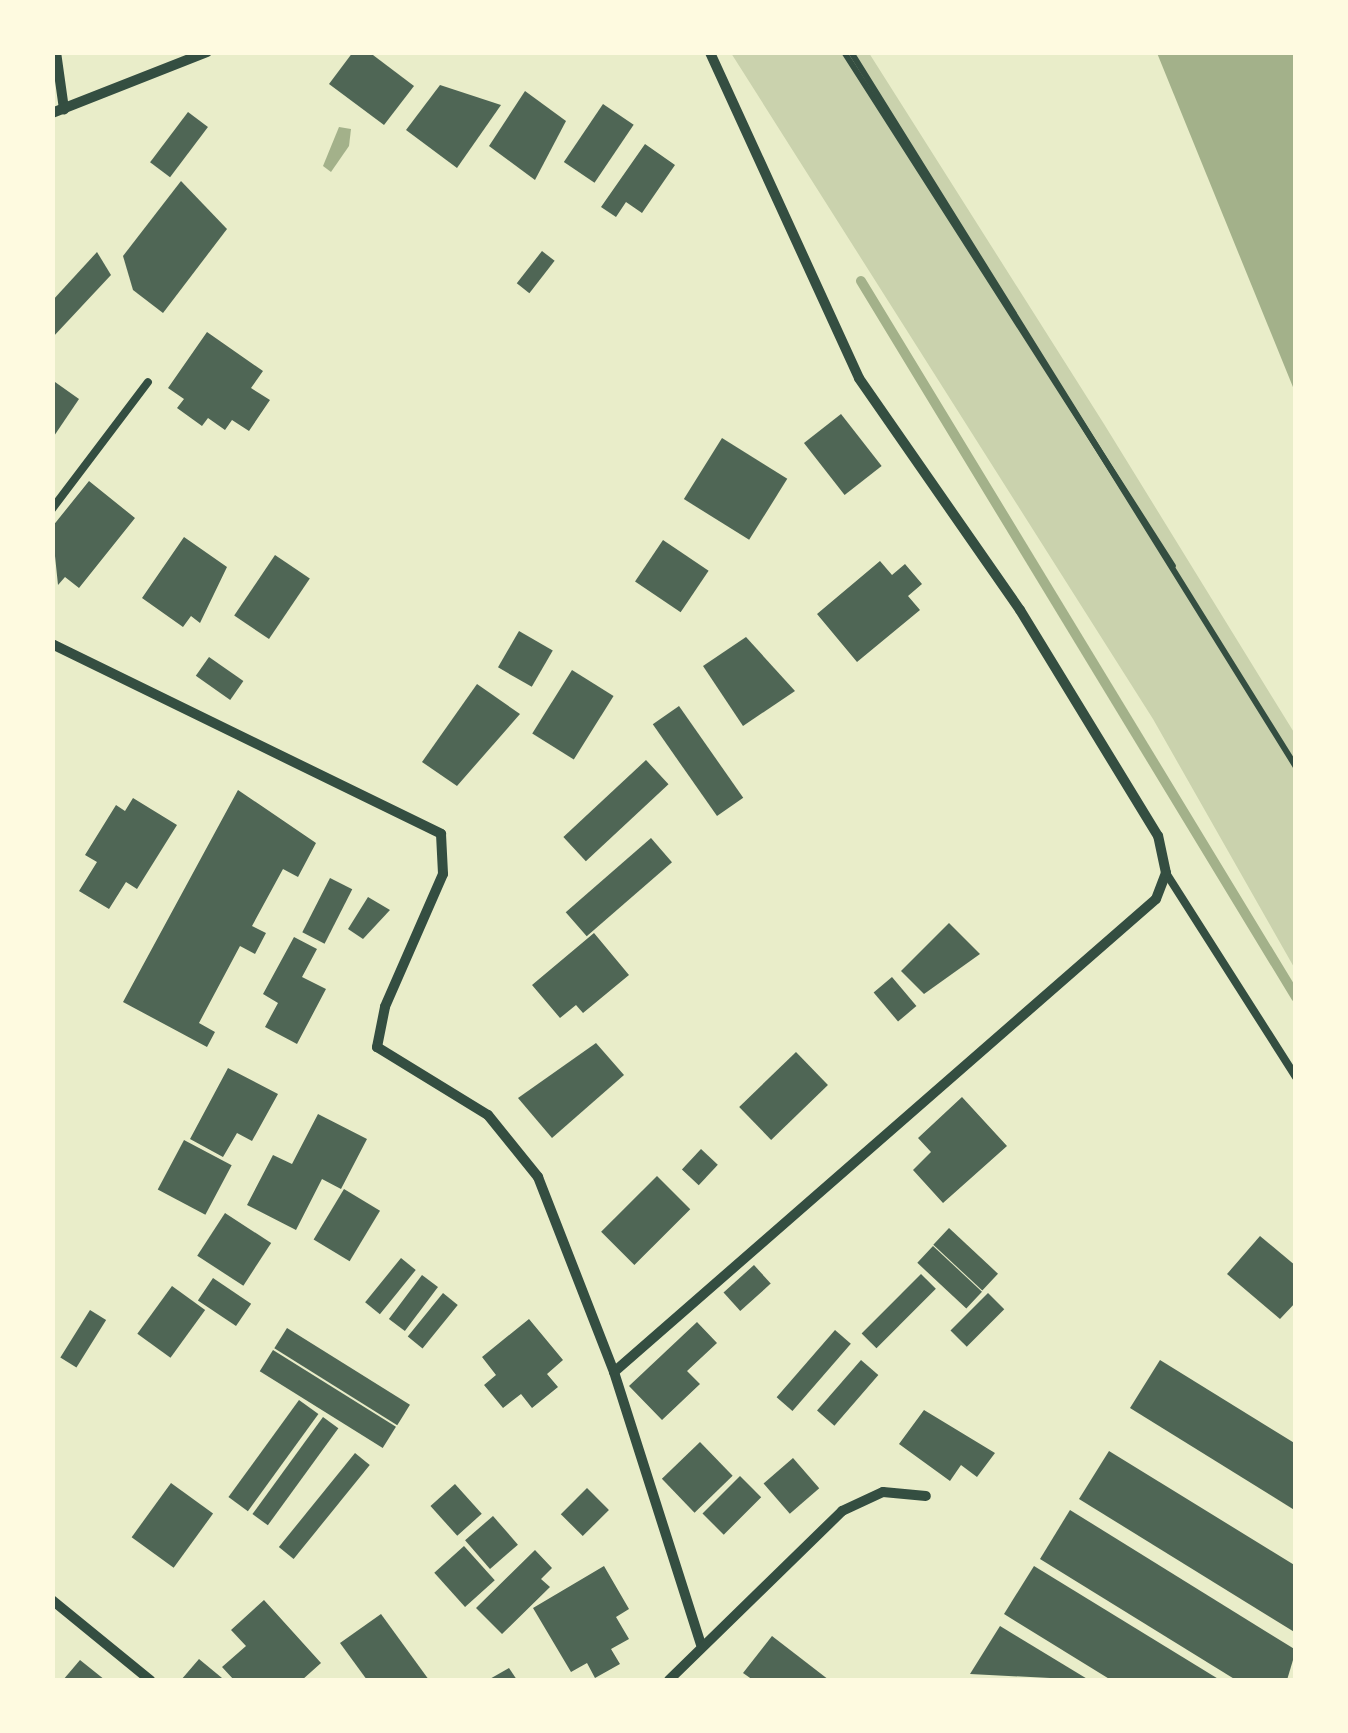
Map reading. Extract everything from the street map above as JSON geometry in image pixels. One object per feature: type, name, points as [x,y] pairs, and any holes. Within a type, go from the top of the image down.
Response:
[{"type":"street","points":[[56,52],[58,111],[207,52]]},
{"type":"street","points":[[614,1372],[1156,900],[1166,873],[1158,836],[1020,610],[859,378],[710,52]]},
{"type":"street","points":[[52,644],[440,834],[443,874],[385,1007],[377,1048],[488,1115],[527,1157],[614,1372],[701,1644]]},
{"type":"street","points":[[670,1680],[701,1644],[842,1511],[883,1492],[926,1496]]},
{"type":"street","points":[[52,1600],[150,1680]]},
{"type":"lane","points":[[52,509],[148,382]]},
{"type":"lane","points":[[1166,873],[1296,1077]]},
{"type":"path","points":[[844,52],[1174,567]]},
{"type":"path","points":[[851,52],[1296,767]]},
{"type":"shaded area","points":[[731,53],[869,53],[1295,734],[1295,969],[1153,719]]},
{"type":"shaded area","points":[[1157,53],[1295,53],[1295,392]]},
{"type":"shaded area","points":[[339,127],[351,129],[349,146],[331,172],[323,166]]},
{"type":"building","points":[[353,52],[369,52],[414,86],[384,125],[329,84]]},
{"type":"building","points":[[440,85],[501,105],[457,168],[406,130]]},
{"type":"building","points":[[525,91],[566,121],[535,180],[489,146]]},
{"type":"building","points":[[603,104],[634,125],[595,183],[564,162]]},
{"type":"building","points":[[188,112],[208,127],[170,177],[150,162]]},
{"type":"building","points":[[645,144],[675,165],[642,213],[626,202],[616,217],[601,207]]},
{"type":"building","points":[[181,181],[227,229],[163,313],[133,290],[123,256]]},
{"type":"building","points":[[542,251],[555,261],[529,293],[517,283]]},
{"type":"building","points":[[97,252],[111,275],[52,338],[52,301]]},
{"type":"building","points":[[207,332],[263,371],[251,388],[270,400],[249,431],[232,420],[225,430],[208,418],[202,426],[177,408],[184,399],[168,388]]},
{"type":"building","points":[[55,382],[79,399],[52,439],[52,386]]},
{"type":"building","points":[[841,414],[882,466],[845,495],[804,443]]},
{"type":"building","points":[[722,438],[787,479],[749,540],[684,499]]},
{"type":"building","points":[[89,481],[135,518],[79,588],[65,577],[58,585],[52,527]]},
{"type":"building","points":[[184,537],[227,567],[200,623],[191,616],[183,627],[142,598]]},
{"type":"building","points":[[663,540],[709,571],[681,612],[635,581]]},
{"type":"building","points":[[275,555],[310,578],[269,639],[234,616]]},
{"type":"building","points":[[880,561],[892,575],[905,564],[922,584],[908,596],[920,610],[857,662],[817,614]]},
{"type":"building","points":[[519,631],[553,650],[532,687],[498,667]]},
{"type":"building","points":[[746,637],[795,691],[743,726],[703,666]]},
{"type":"building","points":[[209,657],[243,681],[230,700],[196,676]]},
{"type":"building","points":[[572,670],[614,696],[574,760],[532,734]]},
{"type":"building","points":[[477,684],[520,714],[457,786],[422,762]]},
{"type":"building","points":[[679,706],[743,798],[717,816],[653,724]]},
{"type":"building","points":[[646,760],[669,784],[586,861],[563,837]]},
{"type":"building","points":[[238,790],[316,843],[298,877],[283,869],[252,926],[266,933],[255,954],[240,946],[199,1023],[215,1032],[207,1047],[123,1002]]},
{"type":"building","points":[[133,798],[177,825],[137,889],[126,882],[109,909],[79,891],[97,862],[85,855],[116,805],[125,811]]},
{"type":"building","points":[[651,838],[672,862],[587,936],[566,912]]},
{"type":"building","points":[[330,878],[352,889],[325,944],[302,932]]},
{"type":"building","points":[[368,897],[390,910],[363,939],[348,929]]},
{"type":"building","points":[[949,923],[980,954],[924,994],[901,971]]},
{"type":"building","points":[[594,933],[629,975],[583,1013],[576,1005],[560,1018],[532,985]]},
{"type":"building","points":[[294,937],[317,949],[302,977],[326,989],[297,1044],[265,1027],[278,1003],[263,994]]},
{"type":"building","points":[[892,977],[916,1006],[898,1022],[874,992]]},
{"type":"building","points":[[596,1043],[624,1075],[552,1138],[518,1098]]},
{"type":"building","points":[[796,1052],[828,1085],[771,1140],[739,1107]]},
{"type":"building","points":[[228,1068],[278,1094],[252,1141],[237,1133],[223,1157],[190,1139]]},
{"type":"building","points":[[962,1097],[1007,1146],[943,1203],[913,1170],[931,1152],[918,1138]]},
{"type":"building","points":[[318,1114],[367,1139],[341,1189],[322,1179],[296,1230],[247,1205],[273,1155],[292,1164]]},
{"type":"building","points":[[184,1140],[232,1165],[205,1215],[158,1189]]},
{"type":"building","points":[[701,1149],[718,1165],[699,1185],[682,1169]]},
{"type":"building","points":[[657,1176],[690,1209],[634,1265],[601,1232]]},
{"type":"building","points":[[344,1189],[380,1211],[350,1261],[314,1240]]},
{"type":"building","points":[[225,1213],[271,1243],[243,1286],[197,1256]]},
{"type":"building","points":[[949,1228],[998,1274],[982,1291],[933,1245]]},
{"type":"building","points":[[1260,1236],[1296,1266],[1296,1302],[1280,1319],[1227,1274]]},
{"type":"building","points":[[933,1246],[982,1292],[966,1309],[917,1263]]},
{"type":"building","points":[[401,1258],[416,1270],[380,1314],[365,1302]]},
{"type":"building","points":[[754,1265],[771,1284],[740,1311],[724,1292]]},
{"type":"building","points":[[921,1274],[936,1289],[876,1348],[862,1333]]},
{"type":"building","points":[[422,1275],[438,1287],[405,1331],[389,1319]]},
{"type":"building","points":[[213,1278],[251,1304],[236,1326],[198,1300]]},
{"type":"building","points":[[172,1286],[205,1310],[170,1358],[137,1334]]},
{"type":"building","points":[[443,1293],[458,1305],[423,1348],[408,1337]]},
{"type":"building","points":[[988,1293],[1004,1309],[967,1347],[951,1330]]},
{"type":"building","points":[[90,1310],[106,1320],[76,1368],[60,1357]]},
{"type":"building","points":[[529,1319],[563,1360],[547,1374],[558,1387],[532,1408],[521,1394],[503,1408],[484,1385],[496,1375],[482,1357]]},
{"type":"building","points":[[697,1322],[717,1343],[687,1371],[700,1384],[662,1420],[629,1386]]},
{"type":"building","points":[[287,1328],[410,1405],[397,1425],[274,1348]]},
{"type":"building","points":[[835,1330],[851,1344],[792,1411],[777,1397]]},
{"type":"building","points":[[273,1350],[396,1427],[383,1448],[260,1371]]},
{"type":"building","points":[[861,1360],[878,1375],[834,1426],[817,1411]]},
{"type":"building","points":[[1160,1360],[1296,1444],[1296,1511],[1130,1408]]},
{"type":"building","points":[[299,1400],[318,1414],[248,1511],[228,1497]]},
{"type":"building","points":[[924,1410],[995,1453],[977,1477],[961,1465],[950,1481],[899,1444]]},
{"type":"building","points":[[323,1417],[338,1428],[268,1525],[252,1514]]},
{"type":"building","points":[[700,1442],[733,1476],[695,1513],[662,1479]]},
{"type":"building","points":[[1109,1451],[1296,1566],[1296,1633],[1079,1499]]},
{"type":"building","points":[[355,1453],[370,1465],[294,1559],[279,1547]]},
{"type":"building","points":[[793,1458],[819,1488],[790,1514],[764,1484]]},
{"type":"building","points":[[740,1476],[761,1497],[724,1535],[703,1513]]},
{"type":"building","points":[[171,1483],[213,1514],[174,1568],[132,1537]]},
{"type":"building","points":[[455,1484],[482,1514],[457,1536],[430,1506]]},
{"type":"building","points":[[587,1488],[609,1510],[583,1536],[561,1514]]},
{"type":"building","points":[[1070,1510],[1296,1650],[1287,1680],[1236,1680],[1040,1559]]},
{"type":"building","points":[[493,1516],[518,1545],[490,1569],[465,1540]]},
{"type":"building","points":[[464,1546],[495,1580],[465,1607],[434,1573]]},
{"type":"building","points":[[535,1550],[552,1568],[541,1579],[550,1587],[502,1634],[476,1608]]},
{"type":"building","points":[[604,1566],[629,1609],[616,1617],[629,1639],[611,1649],[620,1664],[595,1678],[587,1663],[571,1672],[533,1608]]},
{"type":"building","points":[[1034,1566],[1220,1680],[1111,1680],[1004,1614]]},
{"type":"building","points":[[264,1600],[321,1663],[302,1680],[234,1680],[222,1667],[246,1646],[231,1630]]},
{"type":"building","points":[[381,1614],[429,1680],[367,1680],[340,1643]]},
{"type":"building","points":[[1000,1626],[1089,1680],[970,1674]]},
{"type":"building","points":[[772,1636],[829,1680],[753,1680],[743,1673]]},
{"type":"building","points":[[199,1659],[222,1678],[181,1680]]},
{"type":"building","points":[[80,1660],[105,1680],[63,1680]]},
{"type":"building","points":[[509,1668],[517,1680],[488,1680]]},
{"type":"waterway","points":[[861,281],[1296,997]]}]
